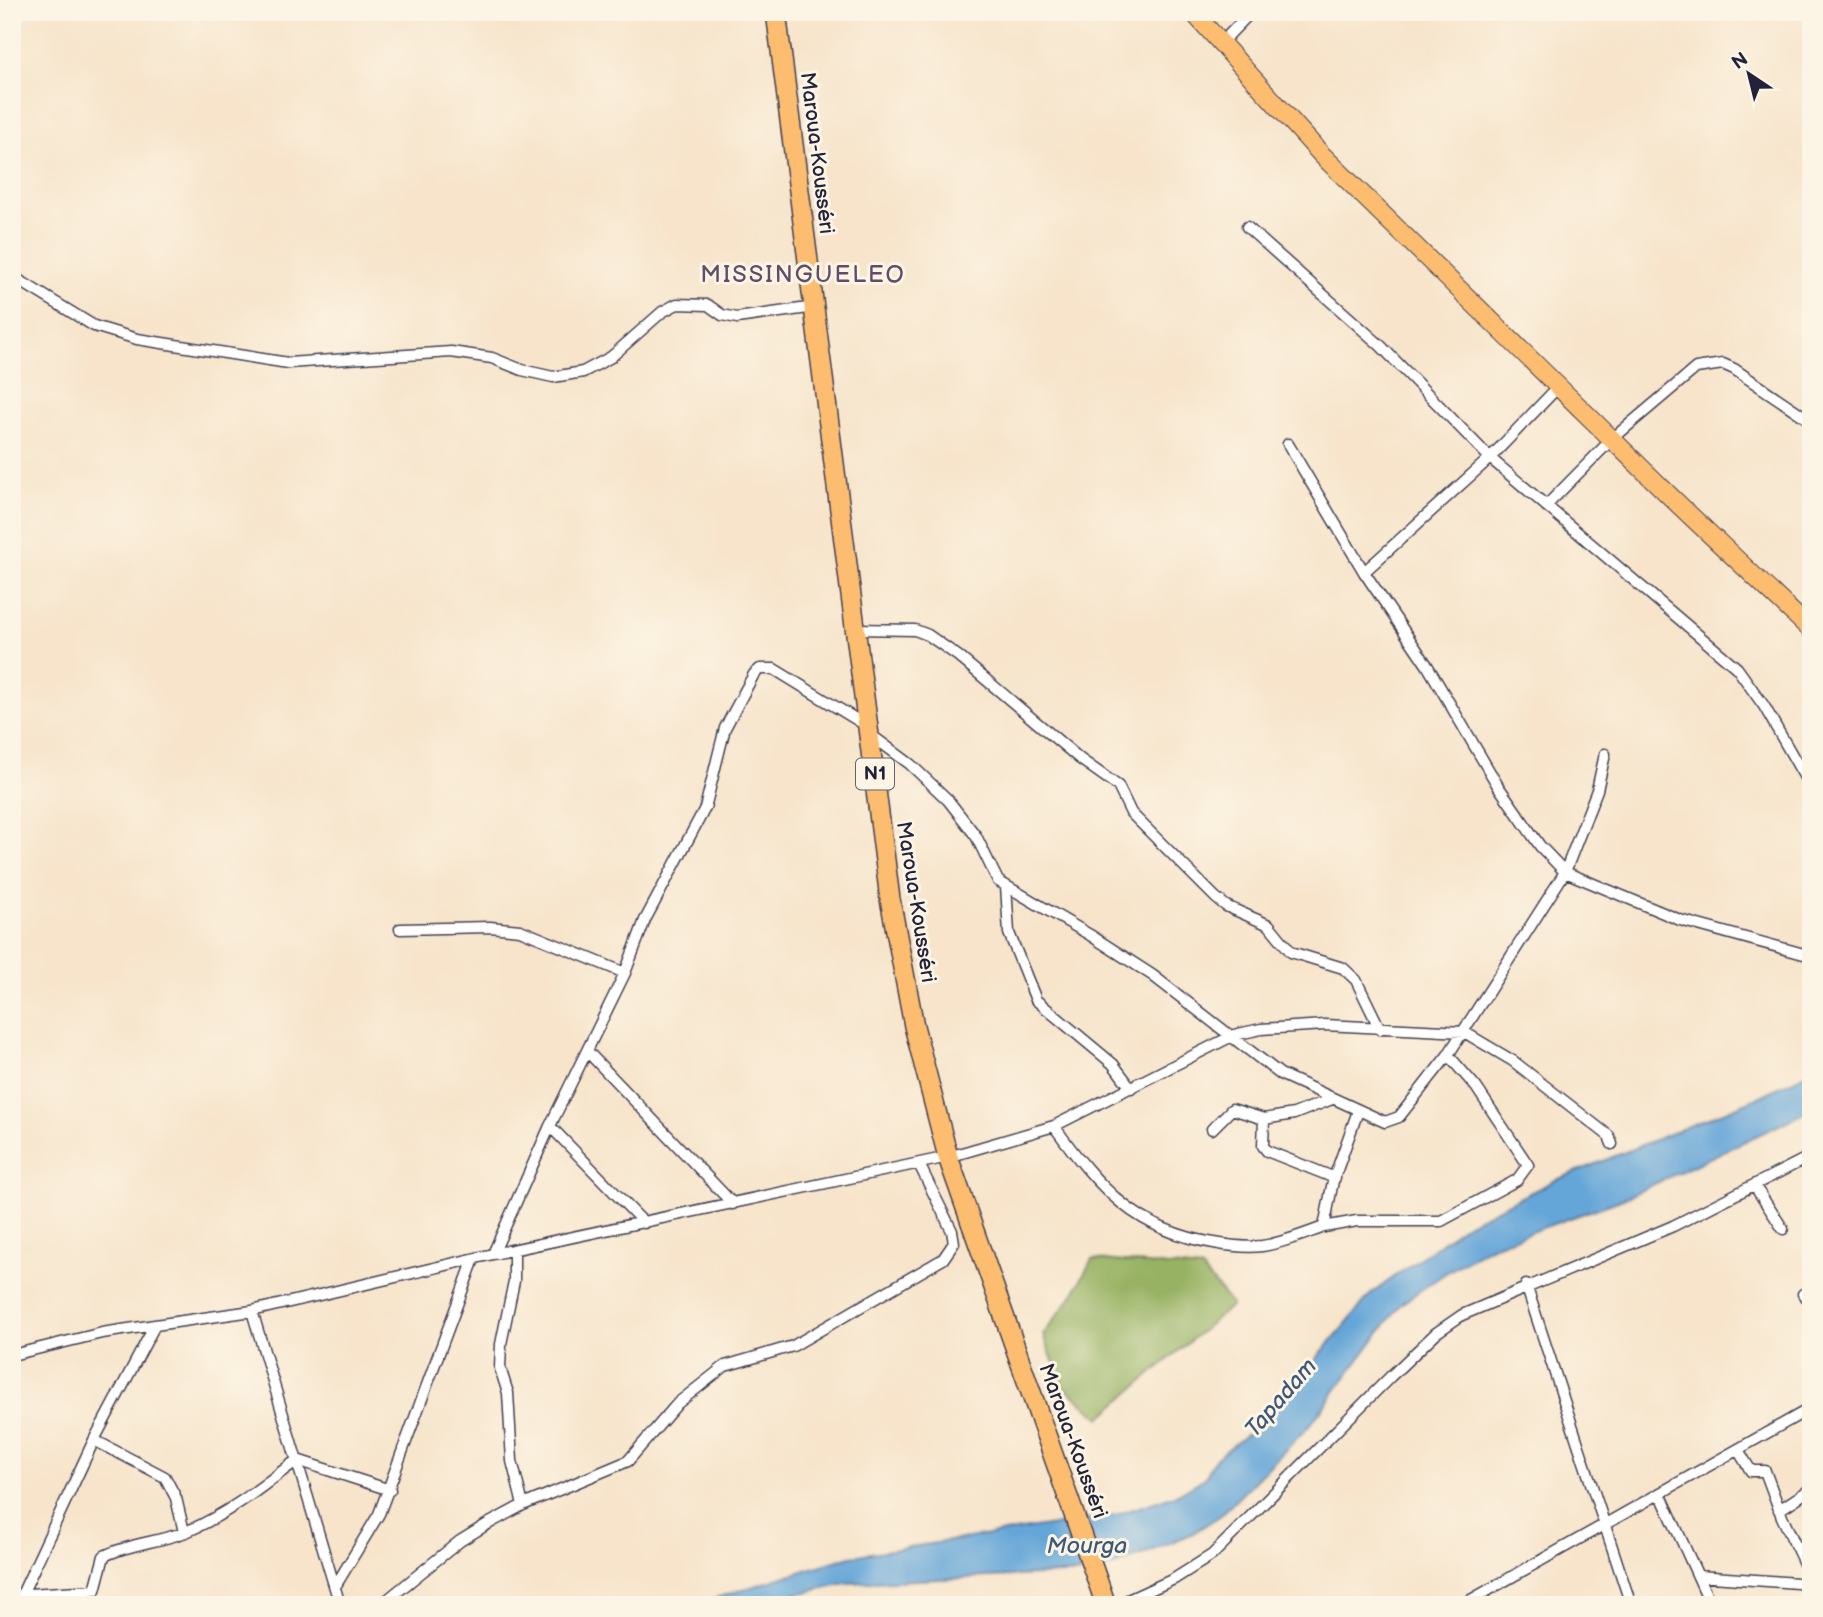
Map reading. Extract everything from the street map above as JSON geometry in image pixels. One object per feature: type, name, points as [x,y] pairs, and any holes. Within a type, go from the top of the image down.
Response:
[{"type":"highway","name":"Maroua-Kousséri","points":[[776,12],[892,911],[914,1026],[948,1157],[1106,1605]]},
{"type":"main road","points":[[1193,12],[1321,154],[1458,285],[1611,439],[1811,630]]},
{"type":"street","points":[[1221,43],[1251,12]]},
{"type":"street","points":[[1247,227],[1381,346],[1490,458],[1737,668],[1764,706],[1811,788]]},
{"type":"street","points":[[12,276],[94,326],[137,339],[288,363],[451,352],[492,358],[522,370],[553,377],[583,372],[611,357],[662,312],[677,304],[708,305],[722,315],[737,318],[815,307]]},
{"type":"street","points":[[1546,506],[1611,439],[1696,368],[1711,365],[1734,369],[1811,421]]},
{"type":"street","points":[[1364,572],[1490,458],[1558,387]]},
{"type":"street","points":[[1288,444],[1364,572],[1427,664],[1497,786],[1540,846],[1565,872],[1680,920],[1811,956]]},
{"type":"street","points":[[855,629],[915,630],[928,635],[958,656],[1080,759],[1118,786],[1131,813],[1216,898],[1226,906],[1269,925],[1291,952],[1343,968],[1356,980],[1380,1029]]},
{"type":"street","points":[[494,1254],[550,1126],[625,973],[645,920],[705,808],[725,728],[754,674],[760,669],[774,669],[870,731],[910,764],[948,800],[976,836],[994,878],[1090,934],[1234,1035],[1280,1074],[1378,1121],[1392,1121],[1448,1055],[1565,872],[1597,790],[1605,754]]},
{"type":"street","points":[[1006,886],[1009,933],[1036,1000],[1113,1064],[1131,1088]]},
{"type":"street","points":[[400,929],[490,927],[520,930],[625,973]]},
{"type":"street","points":[[12,1355],[102,1333],[251,1311],[494,1254],[948,1157],[1054,1126],[1234,1035],[1261,1029],[1325,1025],[1464,1032],[1513,1061],[1609,1136],[1612,1144]]},
{"type":"street","points":[[587,1051],[733,1204]]},
{"type":"street","points":[[1054,1126],[1087,1172],[1111,1196],[1146,1221],[1173,1234],[1241,1247],[1262,1246],[1324,1227],[1357,1221],[1441,1221],[1517,1180],[1528,1165],[1476,1087],[1448,1055]]},
{"type":"street","points":[[1212,1129],[1232,1109],[1264,1119],[1294,1114],[1332,1099]]},
{"type":"street","points":[[1324,1227],[1335,1178],[1357,1111]]},
{"type":"street","points":[[1264,1119],[1263,1146],[1267,1151],[1335,1178]]},
{"type":"street","points":[[550,1126],[644,1223]]},
{"type":"street","points":[[1117,1605],[1174,1579],[1212,1555],[1436,1333],[1462,1315],[1526,1285],[1673,1226],[1811,1156]]},
{"type":"street","points":[[381,1605],[460,1541],[523,1505],[628,1461],[678,1403],[725,1366],[793,1346],[943,1259],[954,1242],[952,1231],[919,1164]]},
{"type":"street","points":[[1754,1185],[1783,1228]]},
{"type":"street","points":[[514,1250],[513,1296],[500,1344],[500,1368],[508,1393],[512,1461],[523,1505]]},
{"type":"street","points":[[336,1585],[379,1514],[390,1490],[474,1259]]},
{"type":"street","points":[[1526,1285],[1631,1605]]},
{"type":"street","points":[[251,1311],[340,1605]]},
{"type":"street","points":[[17,1599],[94,1440],[155,1325]]},
{"type":"street","points":[[1462,1605],[1811,1408]]},
{"type":"street","points":[[94,1440],[165,1478],[176,1498],[184,1532]]},
{"type":"street","points":[[1738,1450],[1751,1471],[1765,1469],[1779,1510],[1811,1578]]},
{"type":"street","points":[[298,1460],[390,1490]]},
{"type":"street","points":[[17,1599],[91,1592],[97,1588],[100,1563],[104,1556],[143,1542],[184,1532],[244,1500],[298,1460]]},
{"type":"street","points":[[1779,1510],[1811,1489]]},
{"type":"street","points":[[1660,1493],[1711,1605]]},
{"type":"street","points":[[1698,1577],[1811,1584]]},
{"type":"green space","points":[[1092,1259],[1202,1269],[1232,1305],[1100,1418],[1063,1386],[1043,1335],[1074,1293]]},
{"type":"water","name":"Mourga","points":[[1811,1071],[1811,1110],[1618,1201],[1489,1247],[1401,1304],[1309,1426],[1221,1515],[1193,1533],[1115,1566],[1087,1573],[846,1583],[748,1605],[693,1605],[851,1556],[1113,1516],[1178,1494],[1205,1478],[1214,1460],[1264,1421],[1371,1294],[1468,1223],[1554,1181],[1755,1099]]},
{"type":"district","name":"MISSINGUELEO","points":[[803,274]]},
{"type":"water label","name":"Tapadam","points":[[1281,1398]]}]
